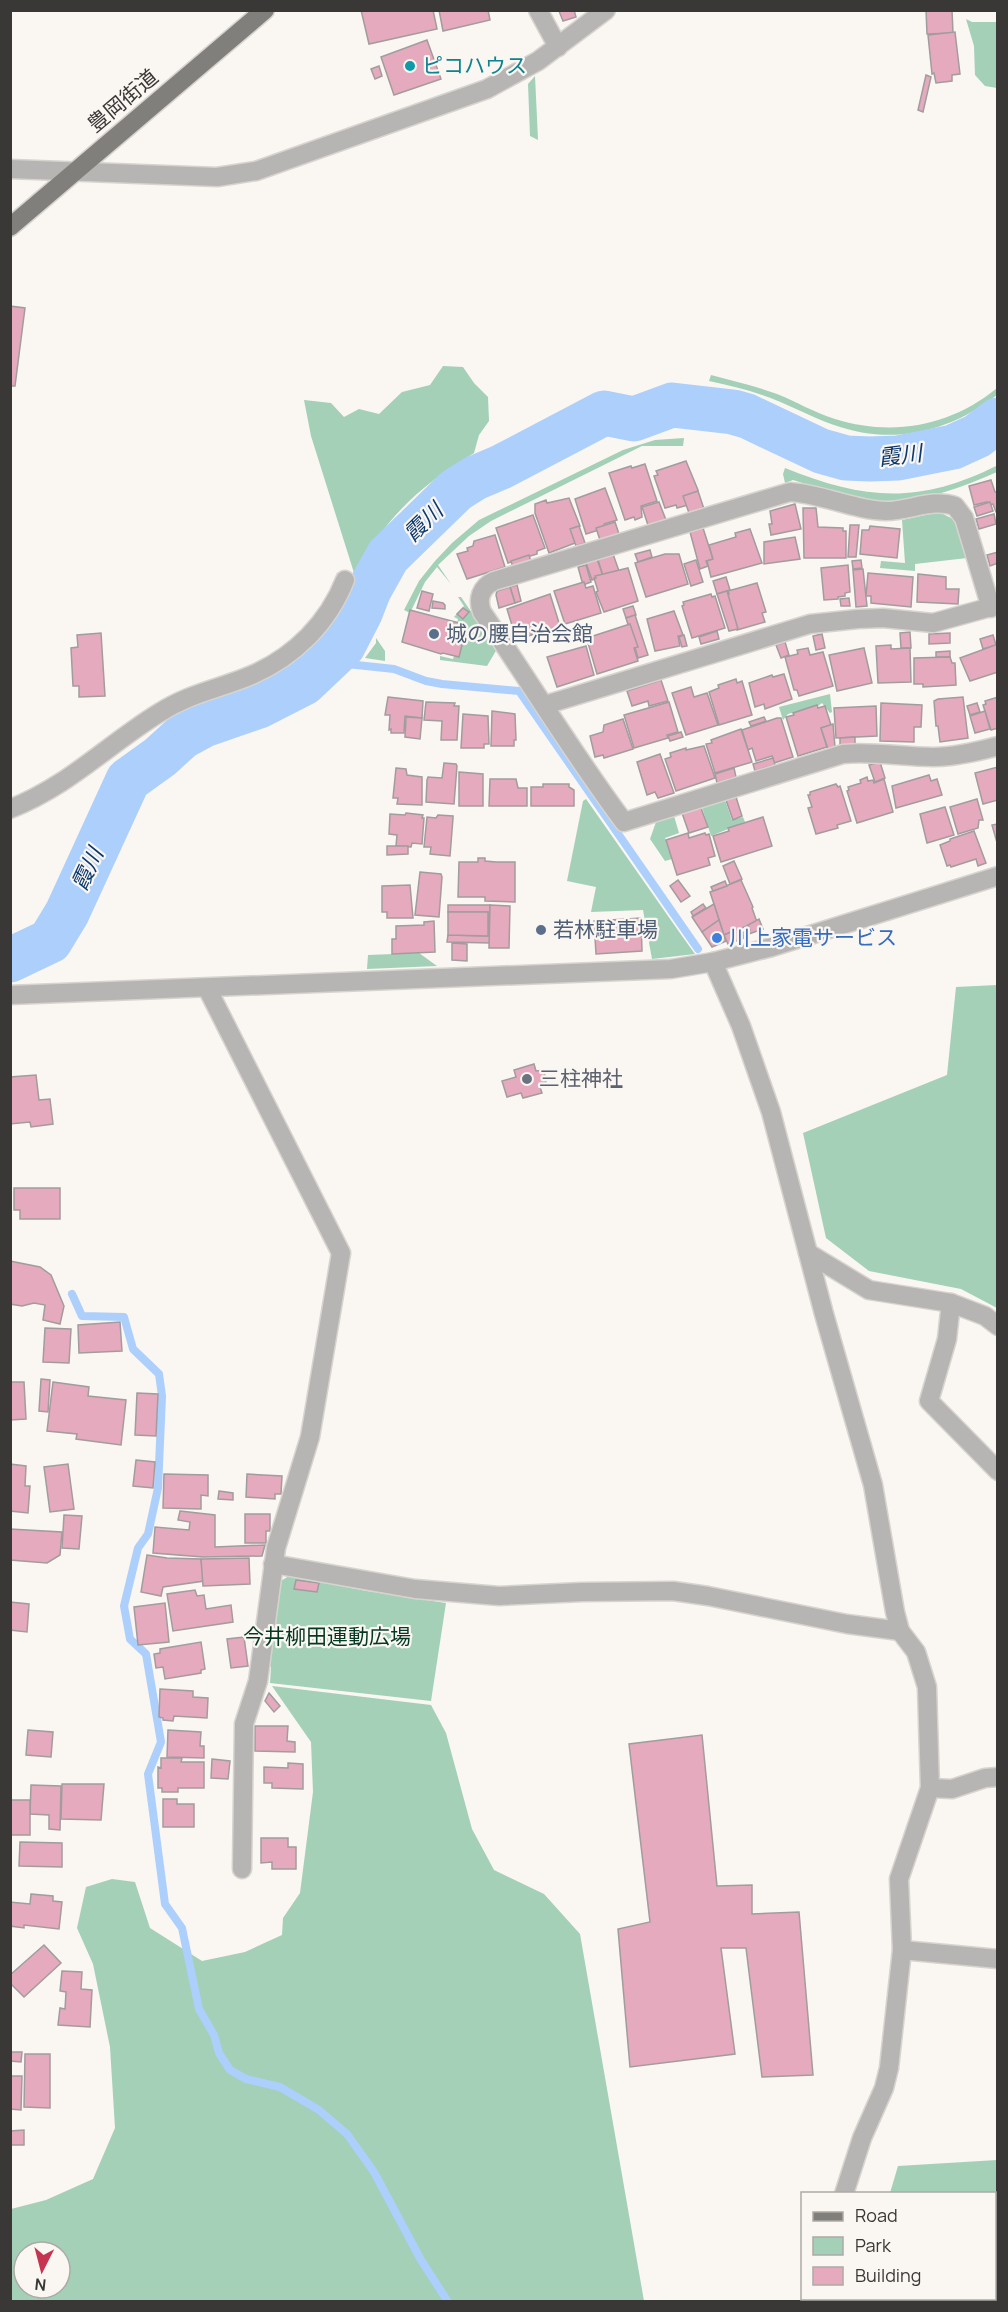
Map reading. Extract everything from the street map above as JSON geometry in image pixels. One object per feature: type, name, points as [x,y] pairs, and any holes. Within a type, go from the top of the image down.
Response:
[{"type":"main road","name":"豊岡街道","points":[[10,227],[265,10]]},
{"type":"street","points":[[538,10],[558,47]]},
{"type":"street","points":[[10,169],[217,177],[256,171],[487,89],[518,74],[606,10]]},
{"type":"street","points":[[545,705],[810,624],[836,620],[883,618],[933,623],[994,607],[964,518],[955,506],[941,503],[886,511],[859,508],[799,493],[781,494],[488,584],[481,594],[479,606],[545,705],[562,735],[624,822],[843,754],[874,752],[952,756],[998,746]]},
{"type":"street","points":[[10,809],[37,798],[68,780],[134,729],[188,696],[251,675],[275,663],[315,630],[334,604],[345,580]]},
{"type":"street","points":[[10,995],[646,971],[713,962],[772,947],[998,876]]},
{"type":"street","points":[[713,962],[741,1026],[771,1112],[873,1485],[900,1631],[916,1652],[927,1687],[930,1788],[899,1879],[902,1950],[889,2068],[884,2088],[862,2138],[844,2192]]},
{"type":"street","points":[[207,988],[340,1253],[310,1437],[273,1564],[258,1681],[244,1724],[242,1869]]},
{"type":"street","points":[[808,1252],[870,1290],[951,1303],[985,1316],[998,1326]]},
{"type":"street","points":[[951,1303],[947,1339],[929,1401],[998,1471]]},
{"type":"street","points":[[273,1564],[415,1589],[499,1596],[673,1591],[847,1624],[900,1631]]},
{"type":"street","points":[[930,1788],[952,1789],[985,1778],[998,1777]]},
{"type":"street","points":[[902,1950],[998,1959]]},
{"type":"green space","points":[[966,19],[972,22],[997,22],[997,88],[985,86],[975,75],[974,46]]},
{"type":"green space","points":[[535,76],[538,140],[530,136],[528,84]]},
{"type":"green space","points":[[443,366],[463,367],[488,397],[489,421],[479,435],[474,453],[437,478],[405,505],[378,537],[355,576],[311,436],[304,400],[331,403],[344,417],[359,409],[379,414],[402,392],[430,385]]},
{"type":"green space","points":[[711,375],[777,394],[835,419],[878,427],[900,427],[941,419],[979,401],[997,388],[997,395],[979,408],[940,426],[920,432],[878,434],[834,425],[771,398],[709,381]]},
{"type":"green space","points":[[684,438],[683,446],[642,446],[491,521],[469,536],[438,565],[451,584],[437,567],[425,582],[410,613],[404,610],[419,581],[435,561],[479,520],[623,450],[655,440]]},
{"type":"green space","points":[[998,465],[997,472],[949,491],[915,499],[881,502],[837,494],[793,480],[785,483],[783,474],[785,468],[840,487],[892,494],[942,487]]},
{"type":"green space","points":[[939,512],[955,520],[967,558],[915,564],[915,571],[880,568],[881,561],[905,563],[902,520]]},
{"type":"green space","points":[[458,597],[461,597],[497,649],[487,666],[440,660],[440,656],[453,659],[454,656],[459,657],[467,626],[457,623],[458,619],[454,617],[464,606]]},
{"type":"green space","points":[[376,638],[385,651],[385,661],[365,658],[376,643]]},
{"type":"green space","points":[[830,694],[832,712],[830,713],[822,703],[788,714],[783,720],[779,707]]},
{"type":"green space","points":[[586,799],[695,954],[652,959],[643,910],[591,912],[596,887],[567,881],[583,801]]},
{"type":"green space","points":[[725,800],[732,820],[743,817],[745,822],[711,836],[702,807]]},
{"type":"green space","points":[[674,816],[679,833],[665,838],[672,859],[665,861],[650,839],[656,822]]},
{"type":"green space","points":[[419,953],[437,966],[367,969],[368,955]]},
{"type":"green space","points":[[998,985],[997,1308],[961,1289],[869,1271],[826,1238],[803,1133],[947,1075],[956,987]]},
{"type":"green space","name":"今井柳田運動広場","points":[[289,1576],[446,1603],[431,1701],[270,1683],[271,1667],[268,1664],[279,1582]]},
{"type":"green space","points":[[272,1686],[431,1705],[446,1733],[472,1829],[494,1870],[544,1894],[580,1934],[644,2301],[11,2301],[11,2209],[46,2200],[93,2179],[115,2128],[110,2047],[93,1964],[77,1928],[86,1887],[112,1879],[135,1882],[150,1928],[202,1961],[245,1952],[282,1935],[283,1918],[300,1893],[313,1792],[311,1742]]},
{"type":"green space","points":[[997,2160],[997,2301],[878,2301],[996,2300],[996,2192],[890,2192],[898,2166]]},
{"type":"building","points":[[361,10],[433,10],[437,29],[369,44]]},
{"type":"building","points":[[439,10],[488,10],[490,20],[443,31]]},
{"type":"building","points":[[574,10],[576,17],[563,21],[559,11]]},
{"type":"building","points":[[926,10],[952,10],[953,33],[927,34]]},
{"type":"building","points":[[955,32],[960,74],[952,75],[952,81],[936,83],[934,73],[932,74],[928,35]]},
{"type":"building","name":"ピコハウス","points":[[427,40],[441,79],[394,95],[381,57]]},
{"type":"building","points":[[379,66],[382,76],[375,79],[371,69]]},
{"type":"building","points":[[926,75],[931,77],[923,112],[918,110]]},
{"type":"building","points":[[10,306],[25,308],[15,386],[10,386]]},
{"type":"building","points":[[686,461],[698,490],[697,494],[685,498],[688,505],[665,508],[654,476],[658,475],[656,471]]},
{"type":"building","points":[[645,464],[657,501],[641,506],[642,517],[625,520],[609,473]]},
{"type":"building","points":[[991,480],[995,492],[998,492],[998,512],[993,504],[988,505],[987,502],[974,505],[969,486]]},
{"type":"building","points":[[605,488],[617,520],[604,524],[605,528],[586,534],[575,499]]},
{"type":"building","points":[[698,491],[704,509],[689,513],[683,496]]},
{"type":"building","points":[[569,498],[580,526],[571,529],[575,543],[549,553],[535,513],[535,504],[546,500],[547,503]]},
{"type":"building","points":[[659,502],[666,520],[648,525],[642,507]]},
{"type":"building","points":[[990,502],[993,511],[977,516],[974,507]]},
{"type":"building","points":[[795,504],[801,529],[771,535],[770,511]]},
{"type":"building","points":[[803,508],[816,508],[818,527],[843,528],[843,531],[846,531],[846,558],[804,558]]},
{"type":"building","points":[[994,514],[996,524],[979,529],[976,519]]},
{"type":"building","points":[[533,515],[545,548],[537,551],[537,554],[508,563],[496,528]]},
{"type":"building","points":[[615,522],[619,534],[600,540],[596,528]]},
{"type":"building","points":[[850,525],[859,525],[856,557],[848,557]]},
{"type":"building","points":[[579,526],[585,543],[576,546],[570,529]]},
{"type":"building","points":[[870,526],[900,529],[897,558],[860,554],[862,530],[869,530]]},
{"type":"building","points":[[703,528],[713,559],[706,561],[708,566],[700,569],[690,532]]},
{"type":"building","points":[[750,529],[762,563],[711,577],[707,561],[713,559],[709,545],[736,537],[735,533]]},
{"type":"building","points":[[495,535],[505,567],[467,579],[457,554],[468,551],[467,548],[473,546],[474,541]]},
{"type":"building","points":[[795,537],[800,559],[764,564],[764,542]]},
{"type":"building","points":[[650,550],[652,557],[638,562],[635,554]]},
{"type":"building","points":[[998,552],[998,563],[990,566],[987,555]]},
{"type":"building","points":[[613,554],[619,571],[603,576],[598,560]]},
{"type":"building","points":[[665,554],[679,554],[688,584],[646,597],[635,563]]},
{"type":"building","points":[[529,555],[531,562],[513,568],[511,561]]},
{"type":"building","points":[[597,559],[603,576],[592,580],[586,563]]},
{"type":"building","points":[[696,560],[703,582],[691,586],[684,564]]},
{"type":"building","points":[[861,560],[862,568],[853,569],[852,561]]},
{"type":"building","points":[[586,565],[591,582],[583,585],[578,567]]},
{"type":"building","points":[[848,565],[850,592],[838,599],[824,600],[821,568]]},
{"type":"building","points":[[628,568],[638,601],[604,612],[596,592],[598,591],[595,576]]},
{"type":"building","points":[[863,569],[867,606],[856,607],[853,570]]},
{"type":"building","points":[[868,573],[913,577],[911,607],[871,603],[871,596],[866,596]]},
{"type":"building","points":[[918,574],[946,577],[946,589],[959,589],[958,604],[917,602]]},
{"type":"building","points":[[726,577],[730,590],[717,594],[713,581]]},
{"type":"building","points":[[584,582],[586,588],[593,586],[601,613],[565,624],[554,591]]},
{"type":"building","points":[[757,583],[766,612],[762,613],[765,622],[737,630],[728,591]]},
{"type":"building","points":[[517,585],[521,601],[515,603],[510,587]]},
{"type":"building","points":[[510,587],[515,603],[499,608],[497,591]]},
{"type":"building","points":[[422,591],[433,594],[429,611],[417,608]]},
{"type":"building","points":[[727,591],[738,629],[729,631],[717,594]]},
{"type":"building","points":[[550,594],[560,626],[522,638],[520,630],[514,632],[507,609]]},
{"type":"building","points":[[711,594],[712,597],[715,596],[725,628],[692,638],[682,606],[683,602]]},
{"type":"building","points":[[849,598],[850,606],[841,606],[840,599]]},
{"type":"building","points":[[433,601],[443,603],[445,609],[432,608]]},
{"type":"building","points":[[633,606],[636,615],[626,618],[623,609]]},
{"type":"building","points":[[463,608],[469,612],[463,619],[457,614]]},
{"type":"building","name":"城の腰自治会館","points":[[410,610],[467,625],[459,657],[402,642]]},
{"type":"building","points":[[674,611],[683,635],[678,636],[680,646],[655,651],[647,619]]},
{"type":"building","points":[[635,615],[648,655],[638,658],[626,618]]},
{"type":"building","points":[[630,624],[638,647],[634,648],[638,661],[597,674],[588,643],[592,641],[590,637]]},
{"type":"building","points":[[717,631],[719,639],[701,644],[699,637]]},
{"type":"building","points":[[910,632],[911,648],[901,648],[900,633]]},
{"type":"building","points":[[101,633],[105,696],[79,697],[79,686],[73,686],[71,648],[78,647],[77,635]]},
{"type":"building","points":[[950,633],[950,643],[929,644],[929,634]]},
{"type":"building","points":[[822,634],[825,648],[816,650],[813,636]]},
{"type":"building","points":[[684,635],[687,646],[682,647],[679,637]]},
{"type":"building","points":[[993,635],[996,645],[983,649],[980,639]]},
{"type":"building","points":[[785,642],[789,655],[781,658],[776,645]]},
{"type":"building","points":[[998,644],[998,672],[970,681],[960,658]]},
{"type":"building","points":[[891,645],[891,649],[910,648],[911,682],[878,683],[876,646]]},
{"type":"building","points":[[586,646],[594,675],[557,687],[547,657]]},
{"type":"building","points":[[808,648],[810,655],[823,652],[833,686],[799,696],[797,690],[794,690],[785,657],[798,654],[797,650]]},
{"type":"building","points":[[864,648],[872,683],[837,691],[829,655]]},
{"type":"building","points":[[950,651],[950,657],[936,657],[936,652]]},
{"type":"building","points":[[950,657],[952,663],[955,663],[956,685],[923,687],[923,684],[914,684],[914,658]]},
{"type":"building","points":[[784,674],[792,699],[765,709],[764,704],[755,707],[749,683],[772,675],[773,677]]},
{"type":"building","points":[[736,679],[737,683],[742,681],[752,715],[719,725],[709,692],[719,688],[718,685]]},
{"type":"building","points":[[661,680],[668,701],[649,706],[648,701],[632,706],[627,691]]},
{"type":"building","points":[[691,687],[694,697],[707,693],[718,725],[686,735],[672,693]]},
{"type":"building","points":[[388,697],[423,701],[422,718],[405,716],[404,733],[391,733],[391,729],[389,730],[390,715],[385,715]]},
{"type":"building","points":[[963,697],[968,738],[940,742],[934,701]]},
{"type":"building","points":[[998,697],[998,728],[991,730],[983,705],[986,704],[985,701]]},
{"type":"building","points":[[426,702],[455,703],[454,706],[459,706],[457,740],[441,740],[442,721],[424,720]]},
{"type":"building","points":[[669,702],[678,732],[667,735],[668,738],[634,748],[624,715]]},
{"type":"building","points":[[881,703],[922,705],[921,727],[914,727],[914,742],[880,741]]},
{"type":"building","points":[[977,703],[980,712],[970,715],[967,706]]},
{"type":"building","points":[[817,705],[818,708],[825,706],[831,725],[821,728],[827,747],[798,756],[786,717]]},
{"type":"building","points":[[876,706],[877,736],[836,738],[834,708]]},
{"type":"building","points":[[492,711],[515,714],[516,740],[514,740],[514,746],[491,746]]},
{"type":"building","points":[[985,711],[990,729],[975,733],[970,716]]},
{"type":"building","points":[[463,714],[488,716],[489,744],[484,744],[484,748],[461,748]]},
{"type":"building","points":[[406,717],[422,718],[420,739],[405,737]]},
{"type":"building","points":[[764,717],[766,721],[751,726],[749,722]]},
{"type":"building","points":[[781,718],[793,757],[774,763],[772,756],[756,761],[752,748],[748,750],[742,730]]},
{"type":"building","points":[[623,719],[633,749],[604,758],[603,755],[595,757],[590,736],[603,732],[604,725]]},
{"type":"building","points":[[833,724],[835,747],[828,749],[821,728]]},
{"type":"building","points":[[741,729],[752,762],[715,773],[706,744]]},
{"type":"building","points":[[681,732],[683,737],[670,741],[668,736]]},
{"type":"building","points":[[855,737],[855,744],[840,745],[840,738]]},
{"type":"building","points":[[704,746],[715,778],[676,791],[665,759],[671,757],[670,753]]},
{"type":"building","points":[[660,754],[674,793],[658,798],[655,792],[647,795],[637,762]]},
{"type":"building","points":[[773,758],[775,765],[755,771],[753,764]]},
{"type":"building","points":[[880,762],[885,778],[875,782],[869,765]]},
{"type":"building","points":[[444,763],[457,766],[454,804],[426,802],[428,777],[442,778]]},
{"type":"building","points":[[998,767],[998,800],[983,804],[975,773]]},
{"type":"building","points":[[396,768],[406,769],[407,775],[422,777],[422,805],[397,804],[398,798],[393,798]]},
{"type":"building","points":[[734,768],[736,777],[717,783],[715,774]]},
{"type":"building","points":[[459,772],[483,774],[483,806],[459,806]]},
{"type":"building","points":[[929,775],[931,781],[937,779],[942,795],[896,808],[892,786]]},
{"type":"building","points":[[867,777],[868,781],[873,780],[874,783],[884,779],[893,812],[857,823],[847,791],[848,787],[861,783],[860,780]]},
{"type":"building","points":[[490,779],[516,779],[518,788],[527,788],[527,806],[489,806]]},
{"type":"building","points":[[543,784],[569,784],[569,787],[574,790],[574,806],[531,806],[531,787],[543,787]]},
{"type":"building","points":[[836,784],[840,786],[851,821],[837,825],[838,828],[816,834],[808,808],[812,807],[808,795],[810,792]]},
{"type":"building","points":[[736,797],[742,816],[733,820],[726,800]]},
{"type":"building","points":[[977,799],[983,820],[979,820],[978,828],[958,834],[950,807]]},
{"type":"building","points":[[945,807],[954,835],[927,843],[920,814]]},
{"type":"building","points":[[701,808],[708,827],[689,833],[682,813]]},
{"type":"building","points":[[406,813],[423,815],[422,844],[412,843],[411,847],[396,846],[397,835],[389,834],[390,814],[405,815]]},
{"type":"building","points":[[438,815],[453,816],[450,856],[430,854],[431,847],[424,847],[427,817],[436,818]]},
{"type":"building","points":[[763,817],[772,846],[721,862],[713,836],[729,831],[728,828]]},
{"type":"building","points":[[998,824],[998,846],[992,825]]},
{"type":"building","points":[[974,831],[986,863],[978,866],[976,859],[951,867],[947,866],[940,845]]},
{"type":"building","points":[[688,833],[689,838],[709,834],[715,856],[708,858],[710,865],[677,875],[666,840]]},
{"type":"building","points":[[387,846],[408,846],[408,854],[387,855]]},
{"type":"building","points":[[478,858],[485,858],[485,861],[515,862],[515,902],[485,901],[485,897],[458,897],[459,862],[478,862]]},
{"type":"building","points":[[734,861],[742,879],[730,884],[723,866]]},
{"type":"building","points":[[420,872],[441,874],[439,917],[415,915]]},
{"type":"building","points":[[678,880],[690,896],[681,902],[670,886]]},
{"type":"building","points":[[741,880],[757,922],[724,935],[710,892]]},
{"type":"building","points":[[725,881],[727,886],[713,891],[711,887]]},
{"type":"building","points":[[410,885],[413,918],[387,918],[387,912],[382,912],[382,886]]},
{"type":"building","points":[[703,904],[706,908],[693,916],[691,912]]},
{"type":"building","points":[[714,904],[719,920],[702,932],[692,917]]},
{"type":"building","points":[[448,905],[490,905],[490,943],[447,942],[448,935],[488,936],[488,912],[448,912]]},
{"type":"building","points":[[490,905],[510,906],[509,948],[489,948]]},
{"type":"building","points":[[448,912],[488,912],[488,936],[448,935]]},
{"type":"building","points":[[641,918],[642,951],[596,954],[594,921]]},
{"type":"building","points":[[759,919],[763,929],[743,936],[742,933],[750,930],[748,925]]},
{"type":"building","points":[[719,920],[726,941],[712,947],[702,932]]},
{"type":"building","points":[[434,921],[435,952],[392,954],[392,939],[396,939],[396,926],[424,925],[424,922]]},
{"type":"building","points":[[740,928],[744,938],[728,944],[724,935]]},
{"type":"building","points":[[452,943],[467,944],[467,961],[452,960]]},
{"type":"building","name":"三柱神社","points":[[534,1064],[536,1071],[544,1070],[546,1082],[539,1084],[542,1093],[523,1098],[521,1093],[507,1097],[502,1081],[516,1077],[514,1070]]},
{"type":"building","points":[[36,1075],[39,1100],[50,1099],[53,1124],[31,1127],[30,1122],[10,1124],[10,1077]]},
{"type":"building","points":[[14,1188],[60,1188],[60,1219],[20,1219],[20,1210],[14,1210]]},
{"type":"building","points":[[10,1261],[40,1267],[51,1275],[64,1306],[60,1324],[43,1320],[45,1305],[10,1304]]},
{"type":"building","points":[[120,1322],[122,1351],[79,1353],[78,1325]]},
{"type":"building","points":[[45,1328],[71,1329],[69,1363],[43,1362]]},
{"type":"building","points":[[41,1379],[50,1380],[48,1412],[39,1411]]},
{"type":"building","points":[[10,1382],[24,1382],[26,1419],[10,1420]]},
{"type":"building","points":[[53,1382],[89,1387],[88,1396],[126,1400],[121,1445],[76,1439],[77,1434],[47,1431]]},
{"type":"building","points":[[137,1393],[158,1394],[156,1436],[135,1435]]},
{"type":"building","points":[[136,1460],[155,1462],[153,1488],[133,1486]]},
{"type":"building","points":[[10,1464],[26,1466],[25,1486],[30,1486],[28,1513],[10,1511]]},
{"type":"building","points":[[68,1464],[74,1509],[50,1512],[44,1467]]},
{"type":"building","points":[[164,1474],[208,1475],[208,1496],[201,1495],[201,1509],[163,1508]]},
{"type":"building","points":[[247,1474],[282,1476],[281,1494],[275,1494],[275,1499],[246,1497]]},
{"type":"building","points":[[219,1491],[233,1493],[233,1500],[218,1499]]},
{"type":"building","points":[[180,1511],[215,1515],[215,1547],[265,1545],[262,1556],[203,1557],[153,1553],[155,1527],[189,1530],[190,1522],[178,1520]]},
{"type":"building","points":[[245,1514],[270,1514],[270,1531],[266,1531],[266,1543],[245,1543]]},
{"type":"building","points":[[64,1515],[82,1516],[79,1549],[62,1548]]},
{"type":"building","points":[[10,1529],[62,1532],[60,1555],[47,1563],[10,1560]]},
{"type":"building","points":[[147,1555],[201,1559],[204,1581],[163,1587],[161,1596],[141,1592]]},
{"type":"building","points":[[249,1558],[250,1584],[203,1586],[201,1559]]},
{"type":"building","points":[[296,1580],[319,1583],[317,1592],[294,1589]]},
{"type":"building","points":[[195,1590],[197,1596],[204,1595],[206,1609],[231,1605],[233,1622],[173,1631],[167,1594]]},
{"type":"building","points":[[10,1602],[29,1604],[27,1632],[10,1630]]},
{"type":"building","points":[[165,1603],[169,1642],[138,1645],[134,1607]]},
{"type":"building","points":[[244,1637],[248,1666],[231,1668],[227,1639]]},
{"type":"building","points":[[201,1642],[205,1669],[201,1670],[201,1673],[165,1679],[163,1667],[156,1668],[154,1654],[160,1653],[160,1649]]},
{"type":"building","points":[[160,1689],[193,1691],[193,1697],[208,1698],[207,1718],[174,1716],[173,1721],[163,1720],[159,1717]]},
{"type":"building","points":[[269,1693],[280,1706],[274,1712],[265,1701]]},
{"type":"building","points":[[255,1726],[288,1726],[287,1741],[295,1742],[295,1752],[255,1751]]},
{"type":"building","points":[[28,1730],[53,1732],[51,1757],[26,1755]]},
{"type":"building","points":[[168,1730],[201,1732],[200,1746],[204,1746],[204,1758],[167,1757]]},
{"type":"building","points":[[702,1735],[717,1886],[752,1885],[752,1914],[799,1912],[813,2075],[762,2077],[746,1948],[721,1948],[735,2054],[630,2067],[618,1929],[650,1922],[629,1744]]},
{"type":"building","points":[[161,1758],[182,1758],[181,1762],[204,1762],[204,1788],[178,1788],[178,1792],[162,1792],[162,1788],[158,1788],[158,1767],[161,1768]]},
{"type":"building","points":[[212,1759],[230,1761],[228,1779],[211,1778]]},
{"type":"building","points":[[288,1763],[303,1764],[303,1789],[272,1788],[272,1783],[264,1783],[264,1767],[288,1768]]},
{"type":"building","points":[[62,1784],[104,1784],[101,1820],[61,1819]]},
{"type":"building","points":[[31,1785],[61,1786],[60,1830],[49,1829],[49,1815],[30,1814]]},
{"type":"building","points":[[163,1799],[177,1799],[177,1804],[194,1804],[194,1827],[163,1827]]},
{"type":"building","points":[[10,1800],[30,1800],[30,1835],[10,1835]]},
{"type":"building","points":[[261,1838],[288,1838],[288,1847],[296,1847],[296,1869],[272,1869],[272,1862],[261,1863]]},
{"type":"building","points":[[20,1842],[62,1843],[62,1867],[19,1866]]},
{"type":"building","points":[[31,1894],[53,1896],[53,1901],[62,1902],[59,1929],[24,1925],[24,1928],[10,1926],[10,1902],[30,1904]]},
{"type":"building","points":[[44,1945],[61,1963],[24,1997],[10,1983],[10,1975]]},
{"type":"building","points":[[62,1971],[82,1972],[81,1989],[92,1990],[90,2027],[58,2025],[60,2008],[65,2009],[66,1992],[60,1991]]},
{"type":"building","points":[[10,2052],[22,2052],[21,2062],[10,2061]]},
{"type":"building","points":[[25,2054],[50,2054],[50,2108],[24,2107]]},
{"type":"building","points":[[10,2076],[22,2076],[21,2110],[10,2109]]},
{"type":"building","points":[[24,2130],[24,2145],[10,2145],[10,2131]]},
{"type":"waterway","name":"霞川","points":[[10,960],[50,941],[67,913],[128,780],[160,757],[182,737],[204,725],[259,706],[304,683],[343,646],[388,556],[456,490],[475,478],[501,467],[604,413],[634,419],[672,405],[733,412],[747,416],[821,451],[846,458],[898,458],[953,447],[977,436],[998,420]]},
{"type":"waterway","points":[[330,658],[347,664],[394,669],[426,681],[442,684],[519,691],[698,949]]},
{"type":"waterway","points":[[72,1294],[82,1316],[124,1317],[133,1349],[159,1374],[162,1396],[158,1488],[148,1534],[138,1548],[124,1606],[130,1639],[146,1654],[161,1742],[148,1774],[165,1904],[182,1928],[199,2009],[214,2035],[219,2053],[230,2070],[246,2079],[280,2087],[319,2110],[347,2134],[374,2172],[421,2260],[448,2302]]},
{"type":"place","name":"ピコハウス","points":[[410,66]]},
{"type":"place","name":"城の腰自治会館","points":[[434,634]]},
{"type":"place","name":"若林駐車場","points":[[541,930]]},
{"type":"place","name":"川上家電サービス","points":[[717,938]]},
{"type":"place","name":"三柱神社","points":[[527,1079]]}]
